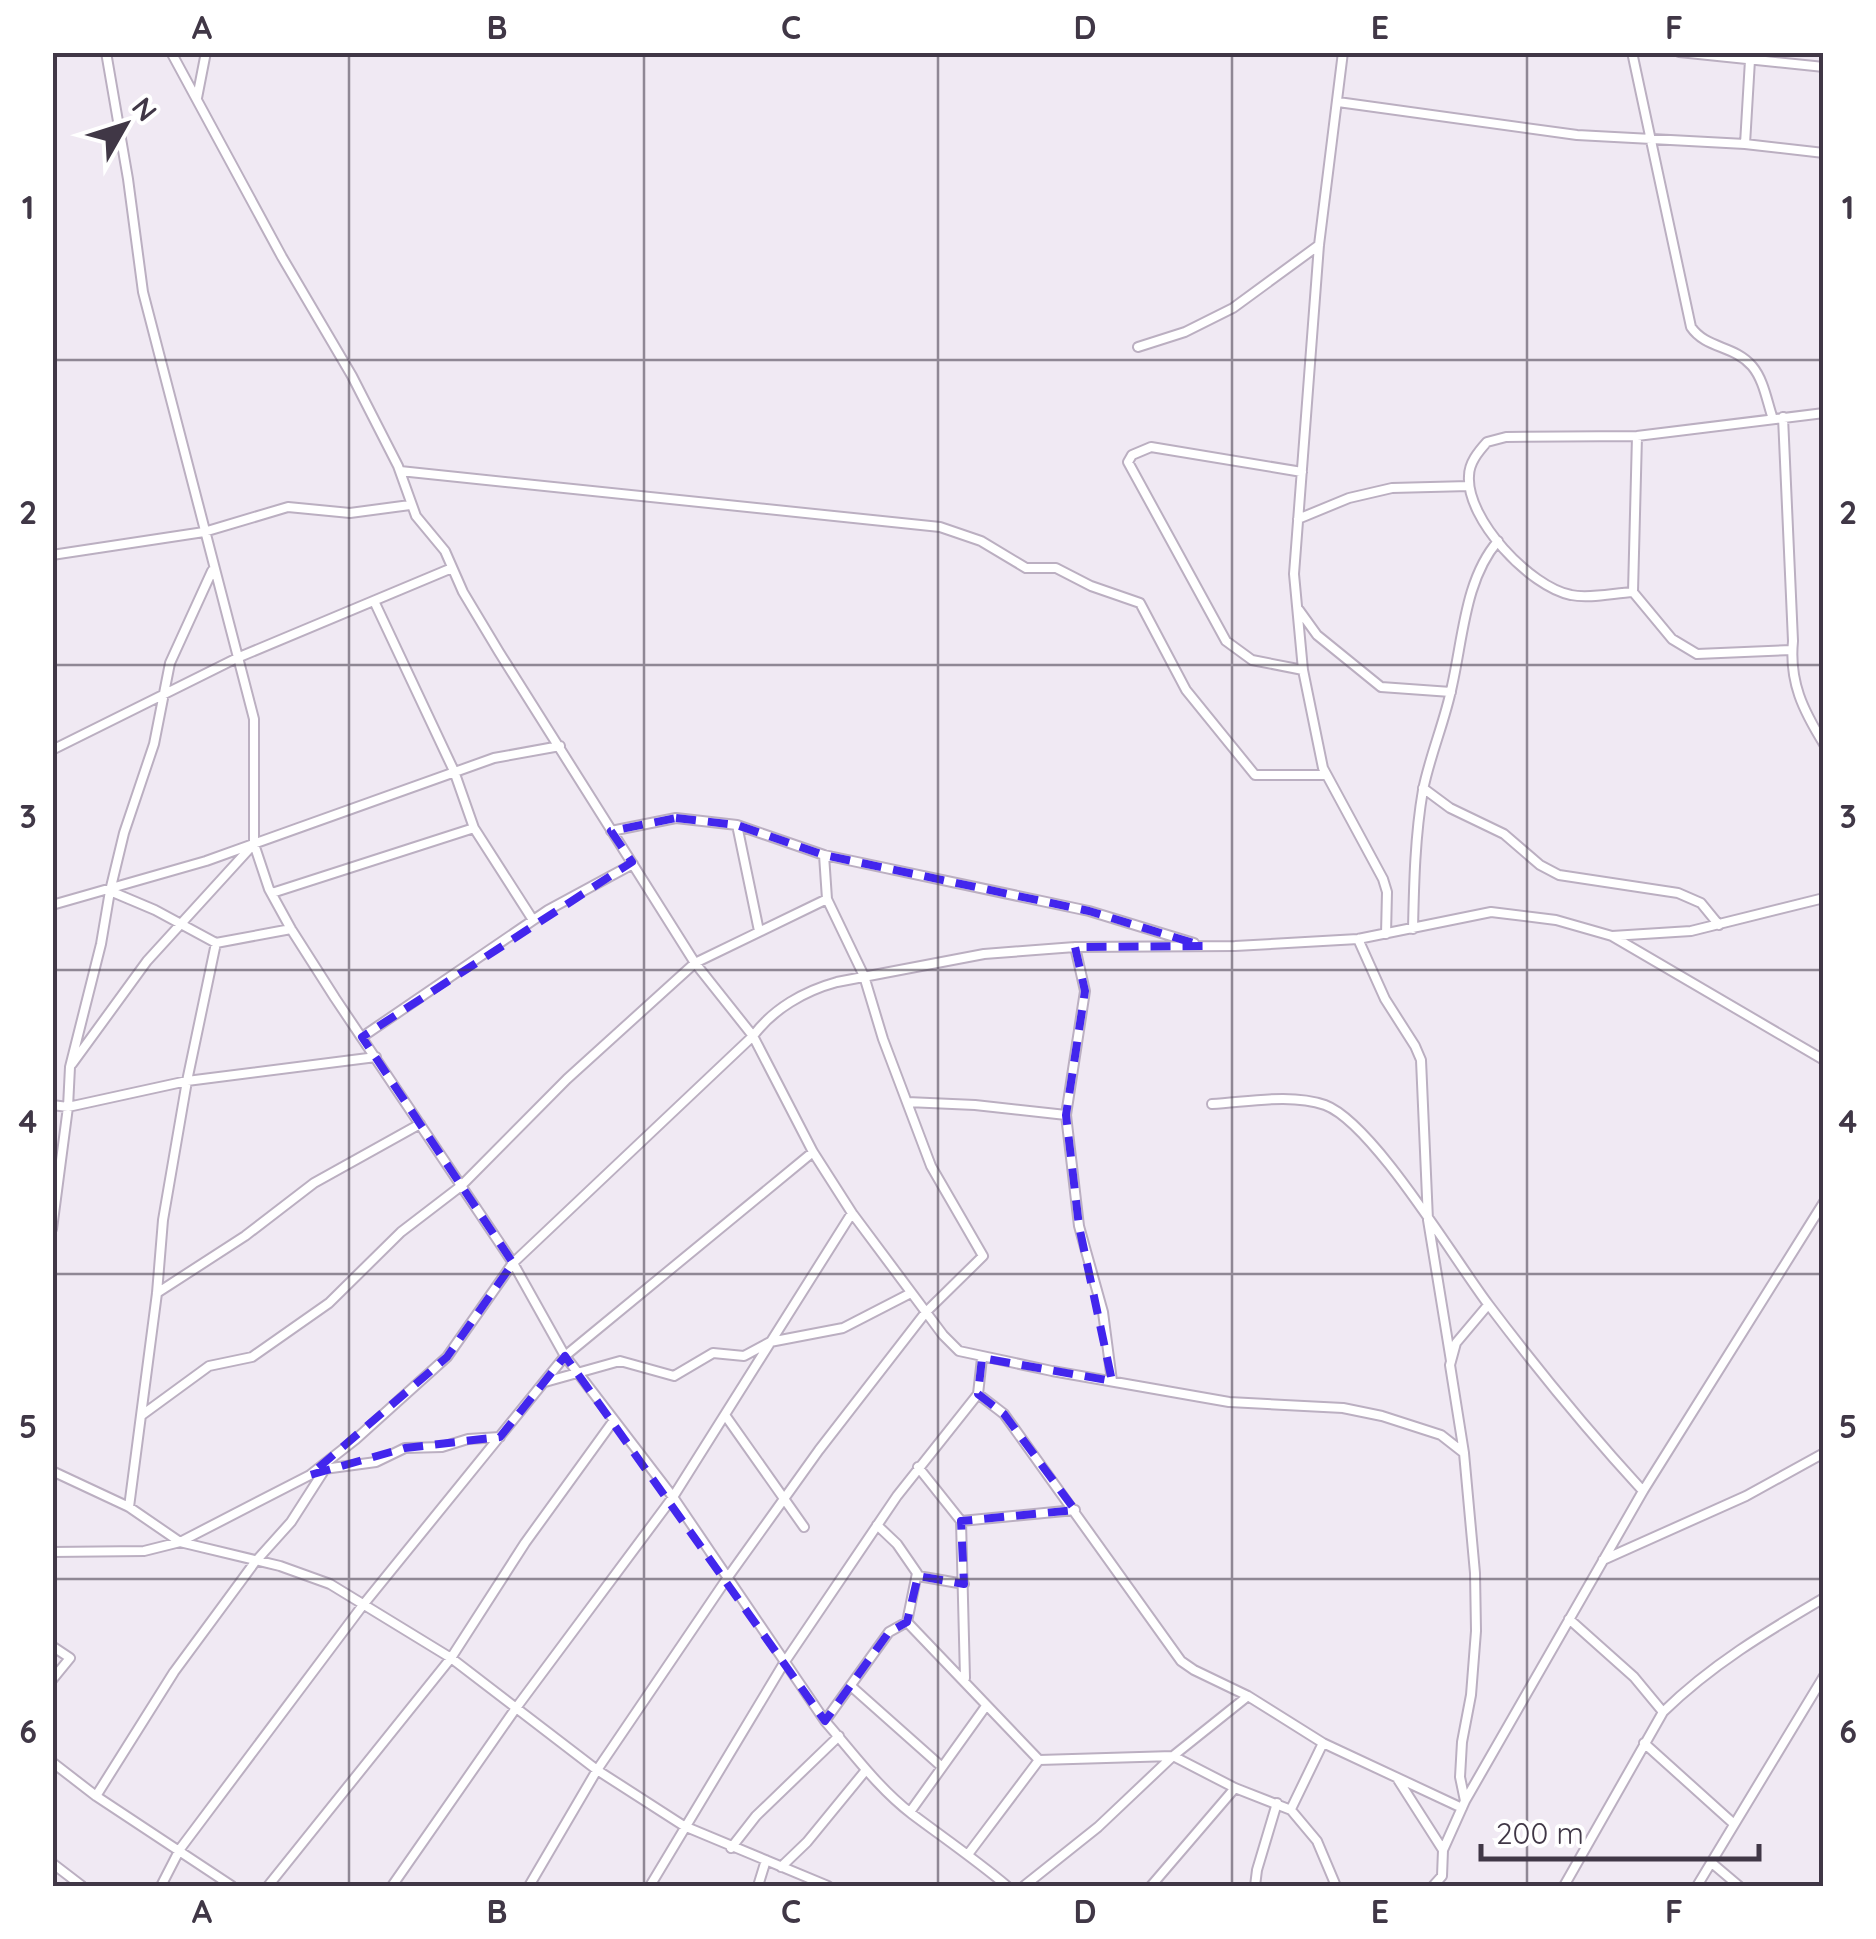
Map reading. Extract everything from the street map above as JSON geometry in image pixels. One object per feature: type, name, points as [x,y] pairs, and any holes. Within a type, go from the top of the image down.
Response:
[{"type":"street","points":[[106,52],[144,292],[254,719],[254,844],[272,893],[290,929],[513,1264],[565,1356],[672,1497],[826,1721],[866,1770],[910,1812],[1006,1886]]},
{"type":"street","points":[[172,52],[352,376],[400,472],[410,505],[445,551],[481,622],[695,964],[753,1036],[812,1152],[911,1293],[960,1352],[1229,1402],[1342,1408],[1382,1416],[1440,1435],[1464,1453]]},
{"type":"street","points":[[198,98],[206,52]]},
{"type":"street","points":[[1343,52],[1319,245],[1294,574],[1303,670],[1326,775],[1383,879],[1387,892],[1386,934]]},
{"type":"street","points":[[1632,52],[1691,327],[1700,340],[1740,356],[1752,367],[1778,418],[1795,687],[1802,708],[1824,744]]},
{"type":"street","points":[[1679,52],[1824,66]]},
{"type":"street","points":[[1745,144],[1747,57]]},
{"type":"street","points":[[1338,102],[1577,135],[1745,144],[1824,153]]},
{"type":"street","points":[[1138,347],[1185,332],[1234,308],[1319,245]]},
{"type":"street","points":[[1633,592],[1572,596],[1540,582],[1498,541],[1484,521],[1469,486],[1468,471],[1487,442],[1506,437],[1637,436],[1824,412]]},
{"type":"street","points":[[1637,436],[1633,592],[1672,638],[1697,654],[1792,650]]},
{"type":"street","points":[[1302,472],[1151,447],[1132,455],[1128,462],[1226,641],[1252,660],[1303,670]]},
{"type":"street","points":[[400,472],[940,527],[981,541],[1026,568],[1056,568],[1091,586],[1140,603],[1186,690],[1255,775],[1326,775]]},
{"type":"street","points":[[1298,519],[1349,498],[1392,488],[1469,486]]},
{"type":"street","points":[[52,555],[204,532],[288,507],[350,513],[410,505]]},
{"type":"street","points":[[1413,929],[1415,849],[1423,788],[1451,692],[1481,561],[1498,541]]},
{"type":"street","points":[[52,750],[238,658],[452,568]]},
{"type":"street","points":[[52,1228],[70,1067],[102,944],[110,891],[154,744],[170,663],[213,569]]},
{"type":"street","points":[[374,600],[454,771],[474,828],[533,920]]},
{"type":"street","points":[[1296,607],[1317,635],[1381,686],[1451,692]]},
{"type":"street","points":[[52,906],[254,844],[494,758],[560,746]]},
{"type":"street","points":[[1423,788],[1450,808],[1504,834],[1540,865],[1559,875],[1678,893],[1701,903],[1719,925]]},
{"type":"street","points":[[611,831],[676,818],[736,825],[824,855],[1089,910],[1203,946]]},
{"type":"street","points":[[736,825],[759,931]]},
{"type":"street","points":[[272,893],[474,828]]},
{"type":"street","points":[[70,1067],[146,962],[254,844]]},
{"type":"street","points":[[530,1886],[597,1770],[784,1499],[926,1312],[983,1256],[931,1166],[864,976],[827,899],[824,855]]},
{"type":"street","points":[[362,1037],[533,920],[633,864]]},
{"type":"street","points":[[110,891],[216,943],[290,929]]},
{"type":"street","points":[[1612,936],[1691,931],[1824,898]]},
{"type":"street","points":[[142,1414],[209,1366],[252,1357],[329,1304],[401,1232],[461,1186],[566,1078],[695,964],[827,899]]},
{"type":"street","points":[[310,1475],[447,1357],[513,1264],[753,1036],[768,1016],[818,987],[984,954],[1075,947],[1358,940],[1491,912],[1556,920],[1612,936],[1824,1060]]},
{"type":"street","points":[[1358,940],[1385,1000],[1421,1060],[1428,1220],[1452,1361],[1475,1573],[1476,1631],[1460,1777],[1463,1804]]},
{"type":"street","points":[[129,1507],[163,1220],[186,1081],[216,943]]},
{"type":"street","points":[[1075,947],[1085,991],[1066,1116],[1079,1226],[1102,1312],[1112,1382]]},
{"type":"street","points":[[52,1106],[68,1107],[186,1081],[376,1057]]},
{"type":"street","points":[[1212,1104],[1297,1099],[1327,1106],[1346,1118],[1374,1145],[1488,1304],[1594,1437],[1644,1490]]},
{"type":"street","points":[[907,1102],[1066,1116]]},
{"type":"street","points":[[157,1293],[245,1236],[314,1183],[420,1124]]},
{"type":"street","points":[[161,1886],[180,1849],[364,1605],[565,1356],[812,1152]]},
{"type":"street","points":[[1444,1886],[1442,1850],[1463,1804],[1644,1490],[1824,1202]]},
{"type":"street","points":[[392,1886],[516,1708],[672,1497],[852,1213]]},
{"type":"street","points":[[544,1382],[620,1361],[674,1376],[713,1353],[744,1356],[770,1342],[843,1328],[911,1293]]},
{"type":"street","points":[[1452,1361],[1456,1344],[1488,1304]]},
{"type":"street","points":[[650,1886],[784,1663],[918,1468],[978,1394],[982,1358]]},
{"type":"street","points":[[978,1394],[1004,1414],[1182,1661],[1248,1696],[1322,1743],[1463,1804]]},
{"type":"street","points":[[724,1415],[804,1527]]},
{"type":"street","points":[[268,1886],[450,1658],[525,1542],[614,1420]]},
{"type":"street","points":[[52,1552],[144,1551],[180,1542],[325,1469],[376,1462],[405,1448],[442,1447],[468,1439],[500,1437]]},
{"type":"street","points":[[1603,1560],[1746,1496],[1824,1453]]},
{"type":"street","points":[[918,1468],[960,1521],[965,1678]]},
{"type":"street","points":[[96,1796],[174,1672],[255,1562],[291,1522],[325,1469]]},
{"type":"street","points":[[52,1471],[129,1507],[180,1542],[280,1566],[330,1584],[450,1658],[597,1770],[684,1826],[828,1886]]},
{"type":"street","points":[[960,1521],[1074,1510]]},
{"type":"street","points":[[826,1721],[889,1632],[907,1622],[918,1576],[897,1544],[877,1526]]},
{"type":"street","points":[[918,1576],[964,1584]]},
{"type":"street","points":[[1564,1886],[1663,1712],[1748,1642],[1824,1598]]},
{"type":"street","points":[[1569,1619],[1634,1677],[1663,1712]]},
{"type":"street","points":[[907,1622],[1040,1760],[1173,1756],[1235,1788],[1291,1809],[1316,1840],[1336,1886]]},
{"type":"street","points":[[52,1646],[70,1658],[52,1680]]},
{"type":"street","points":[[1697,1886],[1824,1676]]},
{"type":"street","points":[[852,1687],[942,1767]]},
{"type":"street","points":[[1024,1886],[1248,1696]]},
{"type":"street","points":[[910,1812],[986,1706]]},
{"type":"street","points":[[731,1848],[756,1816],[838,1736]]},
{"type":"street","points":[[1291,1809],[1322,1743]]},
{"type":"street","points":[[1644,1743],[1734,1824]]},
{"type":"street","points":[[968,1853],[1040,1760]]},
{"type":"street","points":[[52,1762],[96,1796],[232,1886]]},
{"type":"street","points":[[782,1867],[866,1770]]},
{"type":"street","points":[[1397,1778],[1442,1850]]},
{"type":"street","points":[[1151,1886],[1235,1788]]},
{"type":"street","points":[[1255,1886],[1256,1870],[1277,1803]]},
{"type":"street","points":[[758,1886],[766,1860]]},
{"type":"street","points":[[52,1864],[82,1886]]},
{"type":"street","points":[[1713,1864],[1739,1886]]},
{"type":"street","points":[[1433,1886],[1442,1876]]},
{"type":"highlighted area","points":[[676,818],[737,825],[824,855],[1089,911],[1203,946],[1075,947],[1085,991],[1066,1115],[1079,1226],[1112,1381],[982,1358],[978,1394],[1004,1414],[1075,1510],[961,1521],[964,1584],[918,1576],[907,1622],[889,1632],[825,1721],[565,1356],[500,1437],[405,1448],[310,1475],[447,1357],[513,1263],[362,1037],[632,862],[611,831]]}]
